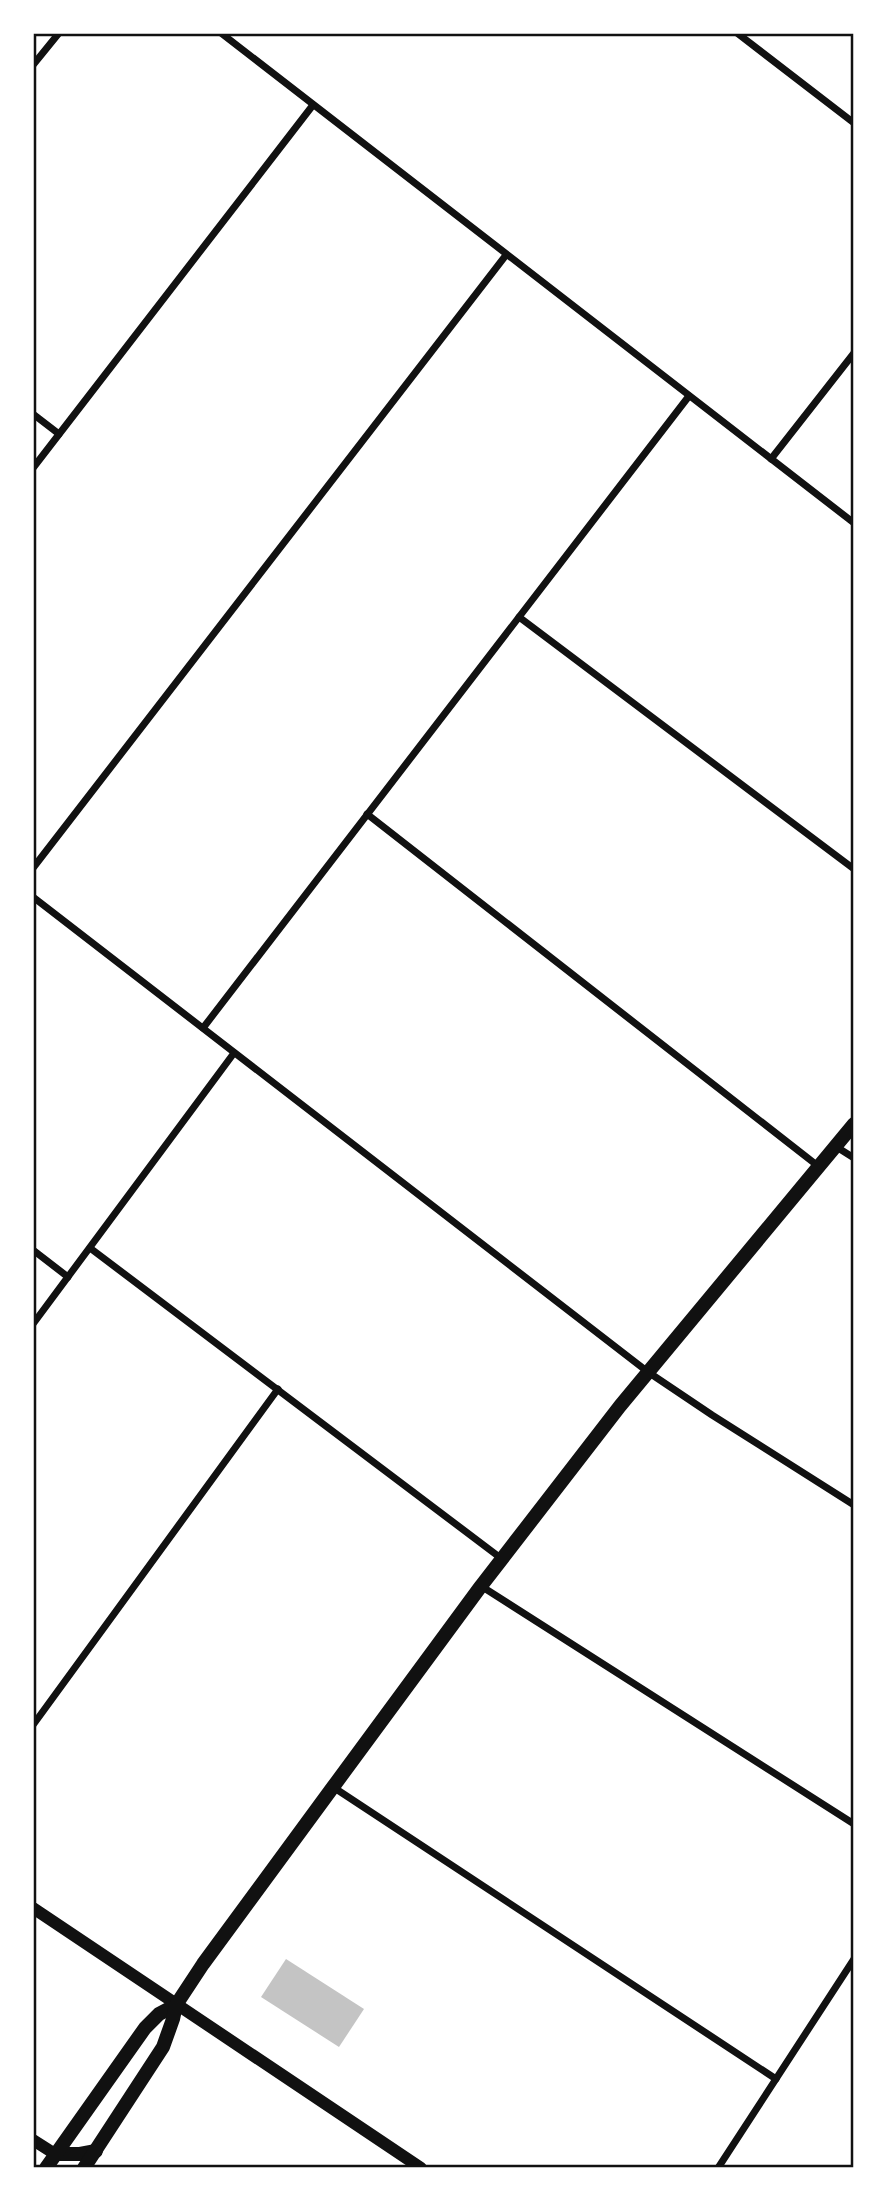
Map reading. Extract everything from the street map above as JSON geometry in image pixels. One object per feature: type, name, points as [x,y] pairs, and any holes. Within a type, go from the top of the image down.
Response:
[{"type":"main road","points":[[84,2168],[163,2047],[176,2005],[203,1964],[481,1586],[648,1371],[854,1124]]},
{"type":"main road","points":[[46,2168],[145,2028],[159,2014],[176,2005]]},
{"type":"main road","points":[[55,2154],[96,2151]]},
{"type":"street","points":[[33,65],[59,33]]},
{"type":"street","points":[[221,33],[854,523]]},
{"type":"street","points":[[737,33],[854,123]]},
{"type":"street","points":[[33,468],[313,105]]},
{"type":"street","points":[[33,868],[506,254]]},
{"type":"street","points":[[771,459],[854,353]]},
{"type":"street","points":[[203,1028],[689,396]]},
{"type":"street","points":[[33,414],[59,434]]},
{"type":"street","points":[[519,617],[854,869]]},
{"type":"street","points":[[368,814],[818,1166]]},
{"type":"street","points":[[33,897],[648,1371],[854,1505]]},
{"type":"street","points":[[33,1324],[234,1052]]},
{"type":"street","points":[[835,1146],[854,1158]]},
{"type":"street","points":[[90,1248],[502,1559]]},
{"type":"street","points":[[33,1250],[68,1277]]},
{"type":"street","points":[[33,1725],[278,1389]]},
{"type":"street","points":[[481,1586],[854,1824]]},
{"type":"street","points":[[333,1787],[776,2079]]},
{"type":"street","points":[[33,1908],[421,2168]]},
{"type":"street","points":[[718,2168],[854,1959]]},
{"type":"street","points":[[33,2140],[55,2154]]},
{"type":"building","points":[[286,1959],[364,2009],[339,2047],[261,1997]]}]
